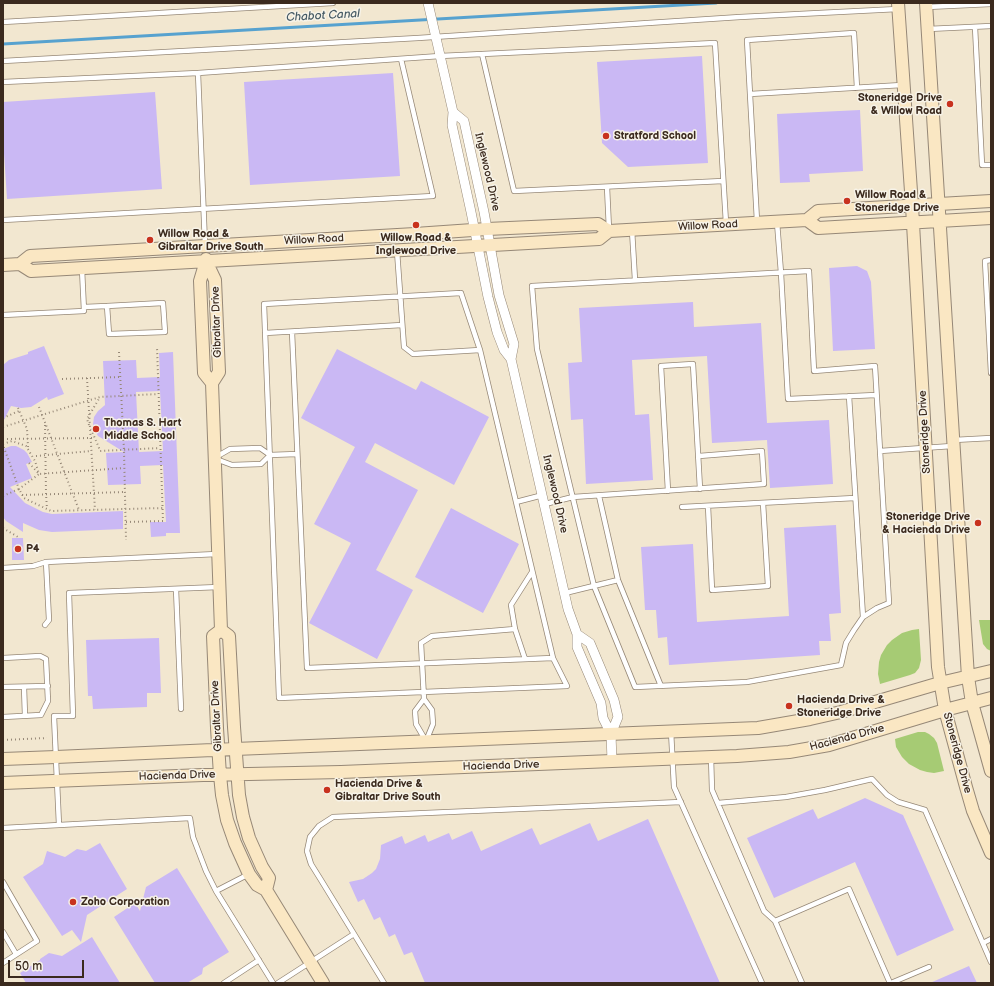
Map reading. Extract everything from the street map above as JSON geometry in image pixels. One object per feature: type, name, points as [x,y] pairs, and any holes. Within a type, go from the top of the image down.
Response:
[{"type":"main road","points":[[926,5],[968,676],[972,703],[991,771]]},
{"type":"main road","name":"Stoneridge Drive","points":[[899,6],[913,222],[937,657],[945,710],[973,812],[991,853]]},
{"type":"main road","name":"Willow Road","points":[[3,265],[20,264],[30,256],[487,229],[598,224],[610,231],[726,225],[806,220],[818,211],[991,201]]},
{"type":"main road","name":"Willow Road","points":[[806,220],[818,228],[991,218]]},
{"type":"main road","name":"Willow Road","points":[[20,264],[31,272],[599,239],[610,231]]},
{"type":"main road","name":"Gibraltar Drive","points":[[205,246],[206,261],[200,280],[204,373],[212,383],[221,630]]},
{"type":"main road","name":"Gibraltar Drive","points":[[221,630],[229,636],[239,795],[243,817],[250,838],[268,878],[266,890]]},
{"type":"main road","name":"Gibraltar Drive","points":[[221,630],[213,636],[218,750],[222,796],[227,820],[235,843],[249,874],[257,885],[266,890],[323,983]]},
{"type":"main road","points":[[3,759],[758,728],[841,712],[940,683],[991,672]]},
{"type":"main road","name":"Hacienda Drive","points":[[3,783],[612,762],[711,758],[790,752],[829,745],[945,710],[991,698]]},
{"type":"street","name":"Inglewood Drive","points":[[428,3],[453,112],[452,125],[488,298],[504,350],[511,360],[568,609],[577,634],[577,647],[601,703],[603,718],[611,734]]},
{"type":"street","name":"Inglewood Drive","points":[[453,112],[464,121],[484,212],[499,295],[514,344],[511,360]]},
{"type":"street","name":"Inglewood Drive","points":[[577,634],[590,643],[614,700],[618,717],[611,734],[612,762]]},
{"type":"lane","points":[[3,22],[333,3]]},
{"type":"lane","points":[[926,5],[991,4]]},
{"type":"lane","points":[[3,60],[740,17],[899,6]]},
{"type":"lane","points":[[975,26],[982,165],[991,164]]},
{"type":"lane","points":[[928,29],[991,26]]},
{"type":"lane","points":[[757,223],[747,40],[854,33],[857,88]]},
{"type":"lane","points":[[3,82],[198,73],[440,56],[715,43],[726,225]]},
{"type":"lane","points":[[482,54],[514,191],[723,181]]},
{"type":"lane","points":[[3,220],[433,196],[401,59]]},
{"type":"lane","points":[[198,73],[205,246]]},
{"type":"lane","points":[[750,94],[904,85]]},
{"type":"lane","points":[[607,187],[610,231]]},
{"type":"lane","points":[[777,222],[788,399],[876,395]]},
{"type":"lane","points":[[632,230],[635,280]]},
{"type":"lane","points":[[397,251],[404,347],[413,354],[480,350]]},
{"type":"lane","points":[[991,260],[985,260],[989,291],[991,373]]},
{"type":"lane","points":[[3,315],[84,311],[82,269]]},
{"type":"lane","points":[[809,272],[814,371],[875,366],[889,602],[863,617],[846,643],[841,665],[747,682],[635,687],[594,586],[537,349],[532,286],[781,273],[809,272]]},
{"type":"lane","points":[[461,293],[480,350],[553,658],[567,686],[279,698],[264,304],[400,297],[461,293]]},
{"type":"lane","points":[[84,307],[163,303],[165,332],[109,334],[107,306]]},
{"type":"lane","points":[[265,333],[402,325]]},
{"type":"lane","points":[[292,332],[307,668],[553,658]]},
{"type":"lane","points":[[668,491],[661,366],[693,364],[700,489]]},
{"type":"lane","points":[[849,396],[863,617]]},
{"type":"lane","points":[[880,451],[926,448],[991,438]]},
{"type":"lane","points":[[215,458],[230,449],[260,448],[270,455],[297,454]]},
{"type":"lane","points":[[516,502],[764,484],[762,452],[699,456]]},
{"type":"lane","points":[[215,458],[232,465],[261,464],[270,455]]},
{"type":"lane","points":[[599,496],[618,580],[661,686]]},
{"type":"lane","points":[[682,507],[855,498]]},
{"type":"lane","points":[[708,506],[712,590],[768,586],[763,503]]},
{"type":"lane","points":[[3,568],[32,566],[46,562],[218,554]]},
{"type":"lane","points":[[45,625],[49,620],[46,562]]},
{"type":"lane","points":[[525,659],[515,629],[511,605],[532,572]]},
{"type":"lane","points":[[565,593],[618,580]]},
{"type":"lane","points":[[59,825],[54,716],[73,716],[69,593],[220,587]]},
{"type":"lane","points":[[176,589],[181,709]]},
{"type":"lane","points":[[426,741],[433,724],[432,710],[424,699],[421,643],[432,636],[515,629]]},
{"type":"lane","points":[[3,658],[40,656],[46,659],[48,686],[48,701],[41,715],[3,717]]},
{"type":"lane","points":[[24,686],[25,716]]},
{"type":"lane","points":[[3,687],[48,686]]},
{"type":"lane","points":[[424,699],[415,711],[416,724],[426,741]]},
{"type":"lane","points":[[671,731],[674,787],[762,983]]},
{"type":"lane","points":[[711,758],[712,790],[764,911],[775,921],[802,983]]},
{"type":"lane","points":[[718,803],[786,797],[872,779],[887,795],[898,802],[925,810],[991,962]]},
{"type":"lane","points":[[384,983],[314,869],[307,851],[310,837],[319,826],[333,817],[681,802]]},
{"type":"lane","points":[[3,828],[190,818],[193,837],[206,871],[216,891],[273,983]]},
{"type":"lane","points":[[216,891],[249,874]]},
{"type":"lane","points":[[3,882],[37,941],[3,963]]},
{"type":"lane","points":[[775,921],[849,889],[891,983],[929,967]]},
{"type":"lane","points":[[3,932],[16,954]]},
{"type":"lane","points":[[278,983],[354,934]]},
{"type":"lane","points":[[982,943],[991,939]]},
{"type":"lane","points":[[224,983],[259,960]]},
{"type":"path","points":[[126,522],[163,521],[156,347]]},
{"type":"path","points":[[119,352],[122,396],[126,540]]},
{"type":"path","points":[[62,379],[121,377]]},
{"type":"path","points":[[87,378],[89,415]]},
{"type":"path","points":[[3,427],[100,397],[158,394]]},
{"type":"path","points":[[100,397],[87,419],[100,451],[160,448]]},
{"type":"path","points":[[39,407],[79,510]]},
{"type":"path","points":[[18,408],[27,429],[28,449]]},
{"type":"path","points":[[3,418],[19,411]]},
{"type":"path","points":[[45,423],[47,509]]},
{"type":"path","points":[[90,426],[95,510]]},
{"type":"path","points":[[3,439],[95,438]]},
{"type":"path","points":[[39,474],[35,461],[26,446],[12,441],[3,444],[19,489],[24,498],[51,511],[163,508]]},
{"type":"path","points":[[36,456],[91,451]]},
{"type":"path","points":[[29,463],[39,474]]},
{"type":"path","points":[[3,496],[19,489],[39,474],[124,468]]},
{"type":"path","points":[[22,495],[125,492]]},
{"type":"path","points":[[3,528],[18,537]]},
{"type":"path","points":[[3,740],[47,738]]},
{"type":"green space","points":[[979,620],[991,620],[991,651],[983,644]]},
{"type":"green space","points":[[919,629],[921,660],[919,668],[915,673],[880,684],[878,674],[879,662],[887,645],[902,633]]},
{"type":"green space","points":[[918,732],[925,732],[934,738],[937,743],[944,771],[934,773],[920,770],[909,764],[902,757],[896,747],[895,739]]},
{"type":"building","points":[[702,56],[708,163],[628,167],[602,143],[597,62]]},
{"type":"building","points":[[393,73],[400,176],[250,185],[244,82]]},
{"type":"building","points":[[155,92],[162,189],[7,199],[3,138],[3,102]]},
{"type":"building","points":[[860,110],[863,171],[809,174],[810,182],[780,183],[777,114]]},
{"type":"building","points":[[857,266],[867,271],[871,282],[875,349],[833,351],[829,268]]},
{"type":"building","points":[[693,302],[694,327],[761,323],[767,423],[829,420],[833,484],[770,488],[767,440],[712,443],[707,356],[632,360],[635,415],[649,414],[653,480],[586,484],[583,419],[571,420],[568,363],[582,362],[579,308]]},
{"type":"building","points":[[44,346],[64,394],[48,400],[47,397],[31,407],[21,408],[11,406],[3,422],[3,365],[9,360],[28,354],[28,352]]},
{"type":"building","points":[[337,349],[416,390],[421,381],[489,417],[454,485],[375,443],[365,462],[418,490],[376,570],[413,590],[377,659],[309,623],[351,543],[314,524],[355,447],[301,418]]},
{"type":"building","points":[[173,352],[180,533],[166,533],[166,536],[151,537],[150,522],[166,522],[163,465],[140,466],[141,484],[108,485],[106,453],[124,452],[98,436],[93,424],[94,417],[105,405],[103,361],[136,360],[137,378],[160,377],[159,353]],"holes":[[[160,391],[163,451],[139,452],[136,392]]]},
{"type":"building","points":[[16,446],[24,450],[32,462],[26,464],[32,478],[10,487],[25,503],[43,512],[52,514],[123,511],[123,529],[52,532],[39,530],[23,523],[23,532],[6,521],[3,517],[3,449]]},
{"type":"building","points":[[451,508],[519,544],[483,613],[415,577]]},
{"type":"building","points":[[836,525],[841,613],[829,614],[831,641],[819,641],[820,655],[669,665],[667,637],[658,638],[656,610],[645,610],[641,547],[693,544],[697,622],[789,616],[784,528]]},
{"type":"building","name":"P4","points":[[12,538],[23,538],[24,560],[12,560]]},
{"type":"building","points":[[159,638],[161,693],[147,693],[147,707],[93,709],[92,696],[88,696],[86,640]]},
{"type":"building","points":[[865,798],[903,815],[954,930],[897,956],[855,862],[774,898],[747,838],[813,809],[818,819]]},
{"type":"building","points":[[648,819],[720,983],[425,983],[412,952],[404,955],[395,934],[389,937],[380,917],[374,920],[364,899],[358,902],[349,882],[363,879],[372,873],[376,869],[380,859],[381,845],[402,836],[405,844],[425,835],[428,842],[449,833],[452,840],[472,831],[481,851],[532,828],[540,845],[590,823],[598,841]]},
{"type":"building","name":"Zoho Corporation","points":[[100,843],[127,889],[87,915],[81,942],[72,930],[62,936],[23,877],[43,864],[47,851],[65,857],[77,849],[86,851]]},
{"type":"building","points":[[177,868],[229,952],[203,968],[202,974],[187,983],[155,983],[114,917],[135,903],[140,911],[146,887]]},
{"type":"building","points":[[92,937],[120,983],[26,983],[20,973],[49,953],[62,956]]},
{"type":"building","points":[[969,966],[977,983],[930,983]]},
{"type":"waterway","name":"Chabot Canal","points":[[3,44],[716,3]]},
{"type":"place","name":"Stoneridge Drive & Willow Road","points":[[950,104]]},
{"type":"place","name":"Stratford School","points":[[606,136]]},
{"type":"place","name":"Willow Road & Stoneridge Drive","points":[[847,201]]},
{"type":"place","name":"Willow Road & Inglewood Drive","points":[[416,225]]},
{"type":"place","name":"Willow Road & Gibraltar Drive South","points":[[150,240]]},
{"type":"place","name":"Thomas S. Hart Middle School","points":[[96,429]]},
{"type":"place","name":"Stoneridge Drive & Hacienda Drive","points":[[978,523]]},
{"type":"place","name":"P4","points":[[18,549]]},
{"type":"place","name":"Hacienda Drive & Stoneridge Drive","points":[[789,706]]},
{"type":"place","name":"Hacienda Drive & Gibraltar Drive South","points":[[327,790]]},
{"type":"place","name":"Zoho Corporation","points":[[73,902]]}]
